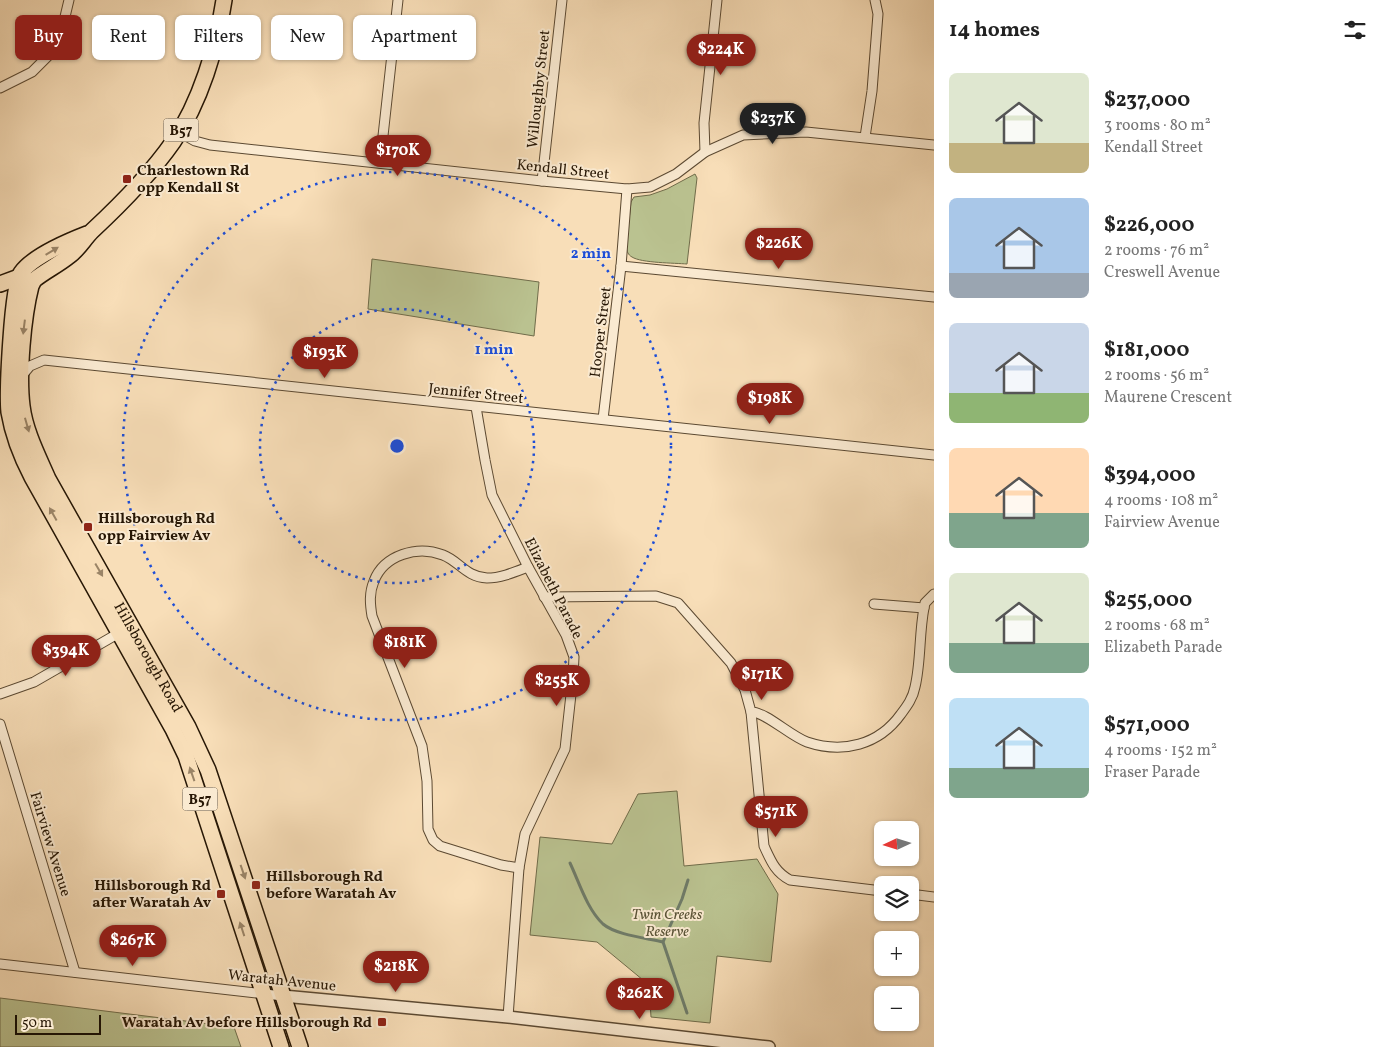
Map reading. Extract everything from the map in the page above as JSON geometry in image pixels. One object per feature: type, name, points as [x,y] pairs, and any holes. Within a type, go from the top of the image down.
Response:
[{"type":"main road","name":"B57","points":[[224,0],[214,49],[207,70],[179,132],[147,176],[90,233],[70,256],[16,286],[8,387],[9,413],[20,455],[173,729],[186,756],[280,1047]]},
{"type":"main road","name":"B57","points":[[32,277],[30,264],[65,243],[90,233]]},
{"type":"main road","points":[[0,284],[32,277]]},
{"type":"main road","name":"Hillsborough Road","points":[[32,277],[21,377],[22,407],[26,422],[48,479],[188,727],[208,770],[300,1047]]},
{"type":"street","points":[[0,88],[32,72],[58,46],[70,0]]},
{"type":"street","points":[[380,163],[398,0]]},
{"type":"street","name":"Willoughby Street","points":[[542,181],[562,0]]},
{"type":"street","points":[[705,152],[704,124],[717,0]]},
{"type":"street","points":[[865,137],[872,91],[878,14],[875,0]]},
{"type":"street","name":"Kendall Street","points":[[179,132],[193,141],[210,145],[627,189],[650,188],[676,174],[705,152],[743,135],[806,132],[934,145]]},
{"type":"street","name":"Hooper Street","points":[[603,419],[621,266],[627,189]]},
{"type":"street","points":[[621,266],[934,298]]},
{"type":"street","name":"Jennifer Street","points":[[21,377],[30,366],[44,360],[934,455]]},
{"type":"street","name":"Elizabeth Parade","points":[[476,407],[492,494],[528,568],[566,635],[574,657],[565,748],[525,834],[519,868],[508,1017]]},
{"type":"street","points":[[519,868],[501,865],[440,846],[433,840],[428,829],[427,781],[422,746],[372,616],[370,599],[374,581],[388,561],[402,554],[418,551],[443,555],[469,573],[486,578],[504,576],[528,568]]},
{"type":"street","points":[[751,712],[758,712],[796,736],[816,744],[835,748],[860,745],[870,741],[893,725],[913,696],[919,664],[925,603],[934,594]]},
{"type":"street","points":[[544,598],[656,596],[678,602],[731,663],[745,690],[751,712],[764,846],[772,865],[780,875],[790,880],[874,890]]},
{"type":"street","points":[[874,604],[924,608]]},
{"type":"street","points":[[0,694],[34,682],[119,634]]},
{"type":"street","name":"Fairview Avenue","points":[[0,724],[75,972]]},
{"type":"street","points":[[919,895],[934,897]]},
{"type":"street","name":"Waratah Avenue","points":[[0,964],[283,996],[508,1017],[769,1047]]},
{"type":"green space","points":[[695,174],[697,178],[687,264],[650,262],[631,256],[626,247],[631,202],[634,197],[650,195],[667,189]]},
{"type":"green space","points":[[372,259],[539,282],[534,336],[368,309]]},
{"type":"green space","name":"Twin Creeks Reserve","points":[[677,791],[684,866],[757,859],[778,894],[771,962],[717,956],[710,1023],[651,1017],[649,985],[597,942],[530,935],[540,837],[612,844],[638,794]]},
{"type":"green space","points":[[0,998],[234,1027],[241,1047],[0,1047]]},
{"type":"waterway","points":[[570,863],[592,911],[603,924],[615,931],[663,942]]},
{"type":"waterway","points":[[687,1013],[663,942],[682,899],[688,880]]},
{"type":"place","name":"Charlestown Rd opp Kendall St","points":[[127,179]]},
{"type":"place","name":"Hillsborough Rd opp Fairview Av","points":[[88,527]]},
{"type":"place","name":"Hillsborough Rd before Waratah Av","points":[[256,885]]},
{"type":"place","name":"Hillsborough Rd after Waratah Av","points":[[221,894]]},
{"type":"place","name":"Waratah Av before Hillsborough Rd","points":[[382,1022]]}]
